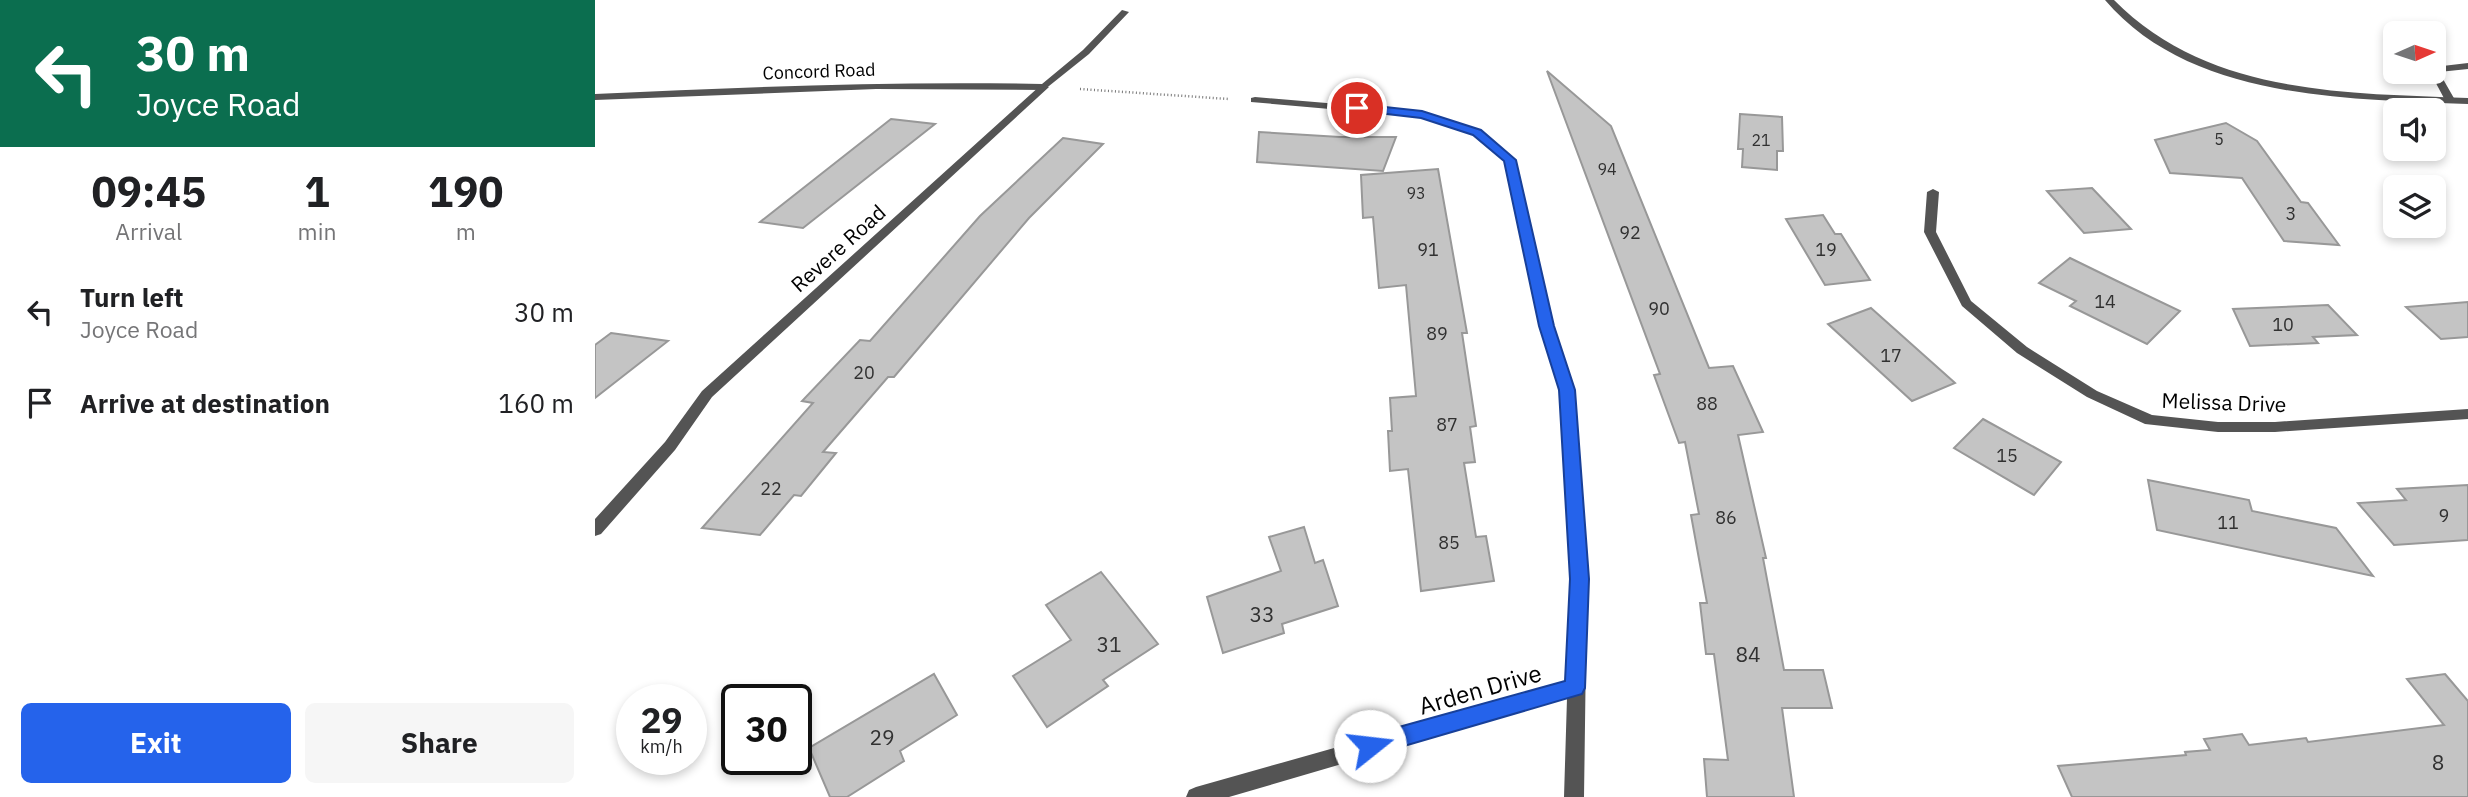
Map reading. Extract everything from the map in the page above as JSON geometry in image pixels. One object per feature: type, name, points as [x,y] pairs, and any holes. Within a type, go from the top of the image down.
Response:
[{"type":"street","points":[[2109,0],[2144,32],[2194,60],[2244,79],[2358,96],[2468,100]]},
{"type":"street","name":"Revere Road","points":[[595,530],[670,446],[707,394],[1044,87],[1086,52],[1125,12]]},
{"type":"street","points":[[2447,68],[2468,66]]},
{"type":"street","name":"Concord Road","points":[[595,97],[805,87],[953,84],[1044,87]]},
{"type":"street","points":[[2441,84],[2450,100]]},
{"type":"street","points":[[1255,100],[1422,114],[1477,133],[1510,160],[1547,326],[1567,390],[1579,579],[1574,797]]},
{"type":"street","name":"Melissa Drive","points":[[1933,192],[1930,232],[1966,303],[2033,357],[2092,394],[2150,420],[2218,427],[2274,427],[2468,414]]},
{"type":"street","name":"Arden Drive","points":[[1196,797],[1575,688]]},
{"type":"path","points":[[1044,87],[1255,100]]},
{"type":"building","points":[[1547,71],[1611,126],[1709,368],[1733,366],[1763,432],[1738,435],[1766,558],[1763,558],[1784,670],[1823,670],[1832,708],[1782,708],[1794,797],[1707,797],[1704,759],[1728,760],[1714,654],[1706,654],[1700,603],[1707,603],[1691,515],[1699,514],[1685,442],[1679,443],[1654,375],[1660,374]]},
{"type":"building","points":[[1740,114],[1782,117],[1783,151],[1777,151],[1777,170],[1742,167],[1743,149],[1738,149]]},
{"type":"building","points":[[891,119],[935,124],[803,228],[760,222]]},
{"type":"building","points":[[2226,123],[2257,141],[2301,202],[2308,203],[2339,245],[2284,241],[2242,178],[2170,173],[2155,140]]},
{"type":"building","points":[[1259,132],[1396,137],[1383,171],[1257,162]]},
{"type":"building","points":[[1063,138],[1103,144],[1029,218],[894,377],[888,377],[823,452],[836,453],[801,496],[794,495],[760,535],[702,528],[813,403],[802,401],[860,340],[870,341],[980,216]]},
{"type":"building","points":[[1438,169],[1467,333],[1462,333],[1476,426],[1470,427],[1475,462],[1464,463],[1476,537],[1486,536],[1494,581],[1421,591],[1408,469],[1390,471],[1388,431],[1392,431],[1390,398],[1416,396],[1406,285],[1379,288],[1373,217],[1363,218],[1361,175]]},
{"type":"building","points":[[2092,188],[2131,229],[2084,233],[2047,191]]},
{"type":"building","points":[[1823,215],[1835,234],[1841,234],[1870,280],[1825,285],[1786,219]]},
{"type":"building","points":[[2070,258],[2180,311],[2147,344],[2070,306],[2076,301],[2039,283]]},
{"type":"building","points":[[2468,302],[2468,337],[2441,339],[2406,307]]},
{"type":"building","points":[[2328,305],[2357,335],[2313,337],[2318,343],[2250,346],[2233,309]]},
{"type":"building","points":[[1871,308],[1955,383],[1912,401],[1828,324]]},
{"type":"building","points":[[611,333],[668,341],[595,398],[595,345]]},
{"type":"building","points":[[1983,419],[2061,462],[2034,495],[1954,448]]},
{"type":"building","points":[[2148,480],[2249,500],[2252,511],[2336,528],[2373,576],[2157,530]]},
{"type":"building","points":[[2468,485],[2468,540],[2394,545],[2358,503],[2406,500],[2397,489]]},
{"type":"building","points":[[1304,527],[1315,563],[1323,560],[1338,606],[1282,624],[1284,633],[1223,653],[1207,597],[1281,571],[1269,537]]},
{"type":"building","points":[[1101,572],[1158,644],[1103,680],[1108,686],[1047,727],[1013,676],[1071,640],[1046,605]]},
{"type":"building","points":[[934,674],[957,715],[900,751],[904,761],[847,797],[830,797],[812,755],[812,746]]},
{"type":"building","points":[[2445,674],[2468,701],[2468,797],[2072,797],[2058,766],[2186,755],[2185,752],[2210,750],[2204,739],[2242,734],[2249,745],[2306,738],[2308,742],[2444,725],[2407,679]]},
{"type":"route","points":[[1357,108],[1422,114],[1477,133],[1510,160],[1547,326],[1567,390],[1579,579],[1575,688],[1370,746]]}]
